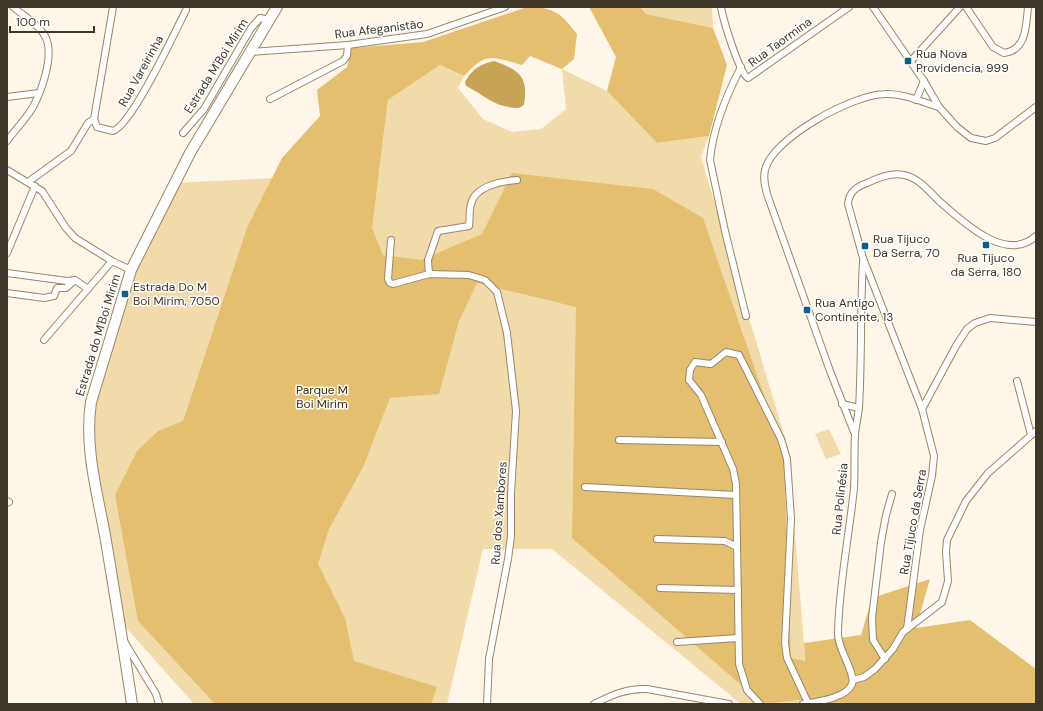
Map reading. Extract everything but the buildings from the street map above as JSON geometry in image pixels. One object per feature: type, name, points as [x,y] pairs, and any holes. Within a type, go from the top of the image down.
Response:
[{"type":"main road","name":"Estrada do M'Boi Mirim","points":[[132,704],[122,636],[91,463],[89,421],[91,402],[132,270],[183,166],[277,7]]},
{"type":"street","points":[[7,142],[32,109],[39,93],[48,61],[48,45],[40,30],[13,7]]},
{"type":"street","points":[[28,182],[71,151],[88,123],[94,119],[113,7]]},
{"type":"street","name":"Rua Afeganistão","points":[[250,52],[348,45],[437,32],[506,7]]},
{"type":"street","points":[[721,7],[724,24],[741,67],[722,108],[714,136],[710,160],[725,231],[746,316]]},
{"type":"street","name":"Rua Taormina","points":[[741,67],[744,75],[749,78],[849,7]]},
{"type":"street","points":[[873,7],[924,81],[939,107],[966,134],[978,141],[986,141],[995,138],[1036,107]]},
{"type":"street","points":[[910,62],[960,7]]},
{"type":"street","points":[[966,7],[993,46],[1004,53],[1017,48],[1022,42],[1028,7]]},
{"type":"street","name":"Rua Vareirinha","points":[[94,119],[97,127],[105,130],[117,130],[129,115],[150,79],[186,10]]},
{"type":"street","name":"Estrada M'Boi Mirim","points":[[183,133],[204,109],[251,28],[260,18],[269,20]]},
{"type":"street","points":[[270,99],[343,61],[347,56],[348,45]]},
{"type":"street","points":[[916,100],[924,81]]},
{"type":"street","points":[[7,97],[39,93]]},
{"type":"street","points":[[855,434],[842,404],[766,194],[765,169],[774,154],[801,130],[844,104],[862,97],[887,94],[916,100],[939,107]]},
{"type":"street","points":[[7,170],[35,186],[47,197],[57,215],[75,238],[112,261],[132,270]]},
{"type":"street","name":"Rua Tijuco da Serra","points":[[907,629],[920,530],[934,466],[932,449],[922,409],[864,258],[848,204],[849,198],[857,187],[894,174],[904,175],[914,179],[958,217],[992,241],[1003,245],[1014,245],[1028,242],[1036,236]]},
{"type":"street","points":[[429,274],[428,260],[438,232],[469,226],[471,203],[474,197],[490,185],[503,181],[517,180]]},
{"type":"street","points":[[7,253],[35,186]]},
{"type":"street","name":"Rua dos Xambores","points":[[391,240],[388,279],[390,283],[394,284],[429,274],[469,275],[485,280],[497,292],[505,323],[516,403],[516,421],[511,493],[510,547],[489,659],[487,704]]},
{"type":"street","name":"Rua Polinésia","points":[[853,680],[852,674],[840,649],[838,634],[839,601],[854,487],[855,434],[859,408],[860,314],[864,258]]},
{"type":"street","points":[[44,340],[112,261]]},
{"type":"street","points":[[7,273],[67,281],[75,280],[88,289]]},
{"type":"street","points":[[7,293],[44,298],[54,296],[57,288],[66,288],[75,280]]},
{"type":"street","points":[[922,409],[956,346],[967,329],[974,323],[990,318],[1036,322]]},
{"type":"street","points":[[760,704],[747,690],[739,664],[736,495],[733,469],[701,395],[689,380],[690,370],[695,362],[710,364],[726,352],[738,355],[781,439],[787,459],[791,519],[784,644],[787,658],[806,704],[831,698],[846,691],[852,684],[853,680],[864,676],[875,669],[885,659],[893,649],[896,640],[907,629],[942,602],[948,581],[946,552],[948,540],[966,501],[988,473],[1034,433],[1017,381]]},
{"type":"street","points":[[842,404],[859,408]]},
{"type":"street","points":[[619,440],[722,442]]},
{"type":"street","points":[[585,487],[736,495]]},
{"type":"street","points":[[885,659],[873,640],[872,618],[881,542],[892,494]]},
{"type":"street","points":[[656,539],[725,541],[737,547]]},
{"type":"street","points":[[660,588],[738,590]]},
{"type":"street","points":[[122,636],[156,694],[159,704]]},
{"type":"street","points":[[678,642],[738,638]]},
{"type":"street","points":[[594,704],[617,692],[636,688],[729,704]]},
{"type":"green space","name":"Parque M Boi Mirim","points":[[527,7],[544,8],[556,13],[566,21],[577,34],[574,59],[562,69],[530,56],[522,65],[497,58],[485,59],[464,76],[440,65],[388,100],[372,228],[383,255],[421,260],[482,234],[512,173],[653,189],[703,218],[779,439],[784,461],[791,658],[805,661],[804,643],[861,635],[872,598],[930,579],[916,628],[970,620],[1036,669],[1036,704],[807,704],[807,699],[763,704],[572,538],[576,307],[477,283],[459,321],[439,394],[390,398],[363,467],[329,529],[318,564],[345,618],[354,661],[437,687],[431,704],[215,704],[138,621],[115,495],[137,451],[158,431],[183,421],[247,228],[282,158],[320,116],[317,90],[347,67],[352,48],[423,42]]},
{"type":"green space","points":[[589,7],[640,7],[646,14],[713,28],[727,65],[709,136],[657,143],[607,91],[616,57]]},
{"type":"green space","points":[[640,7],[712,7],[713,28],[646,14]]},
{"type":"green space","name":"Parque M Boi Mirim","points":[[440,65],[464,76],[458,88],[483,119],[512,132],[541,129],[566,109],[562,69],[607,91],[657,143],[709,136],[701,157],[788,448],[804,643],[807,704],[741,704],[552,549],[483,549],[447,704],[194,704],[120,621],[85,462],[84,409],[131,270],[173,183],[379,173],[388,100]]},
{"type":"green space","points":[[829,429],[841,454],[826,459],[815,434]]},
{"type":"shaded area","points":[[494,61],[510,67],[520,75],[525,87],[524,105],[519,108],[503,106],[491,101],[466,86],[465,82],[473,71],[484,64]]},
{"type":"place","name":"Rua Nova Providencia, 999","points":[[908,61]]},
{"type":"place","name":"Rua Tijuco da Serra, 180","points":[[986,245]]},
{"type":"place","name":"Rua Tijuco Da Serra, 70","points":[[865,246]]},
{"type":"place","name":"Estrada Do M Boi Mirim, 7050","points":[[125,294]]},
{"type":"place","name":"Rua Antigo Continente, 13","points":[[807,310]]}]
